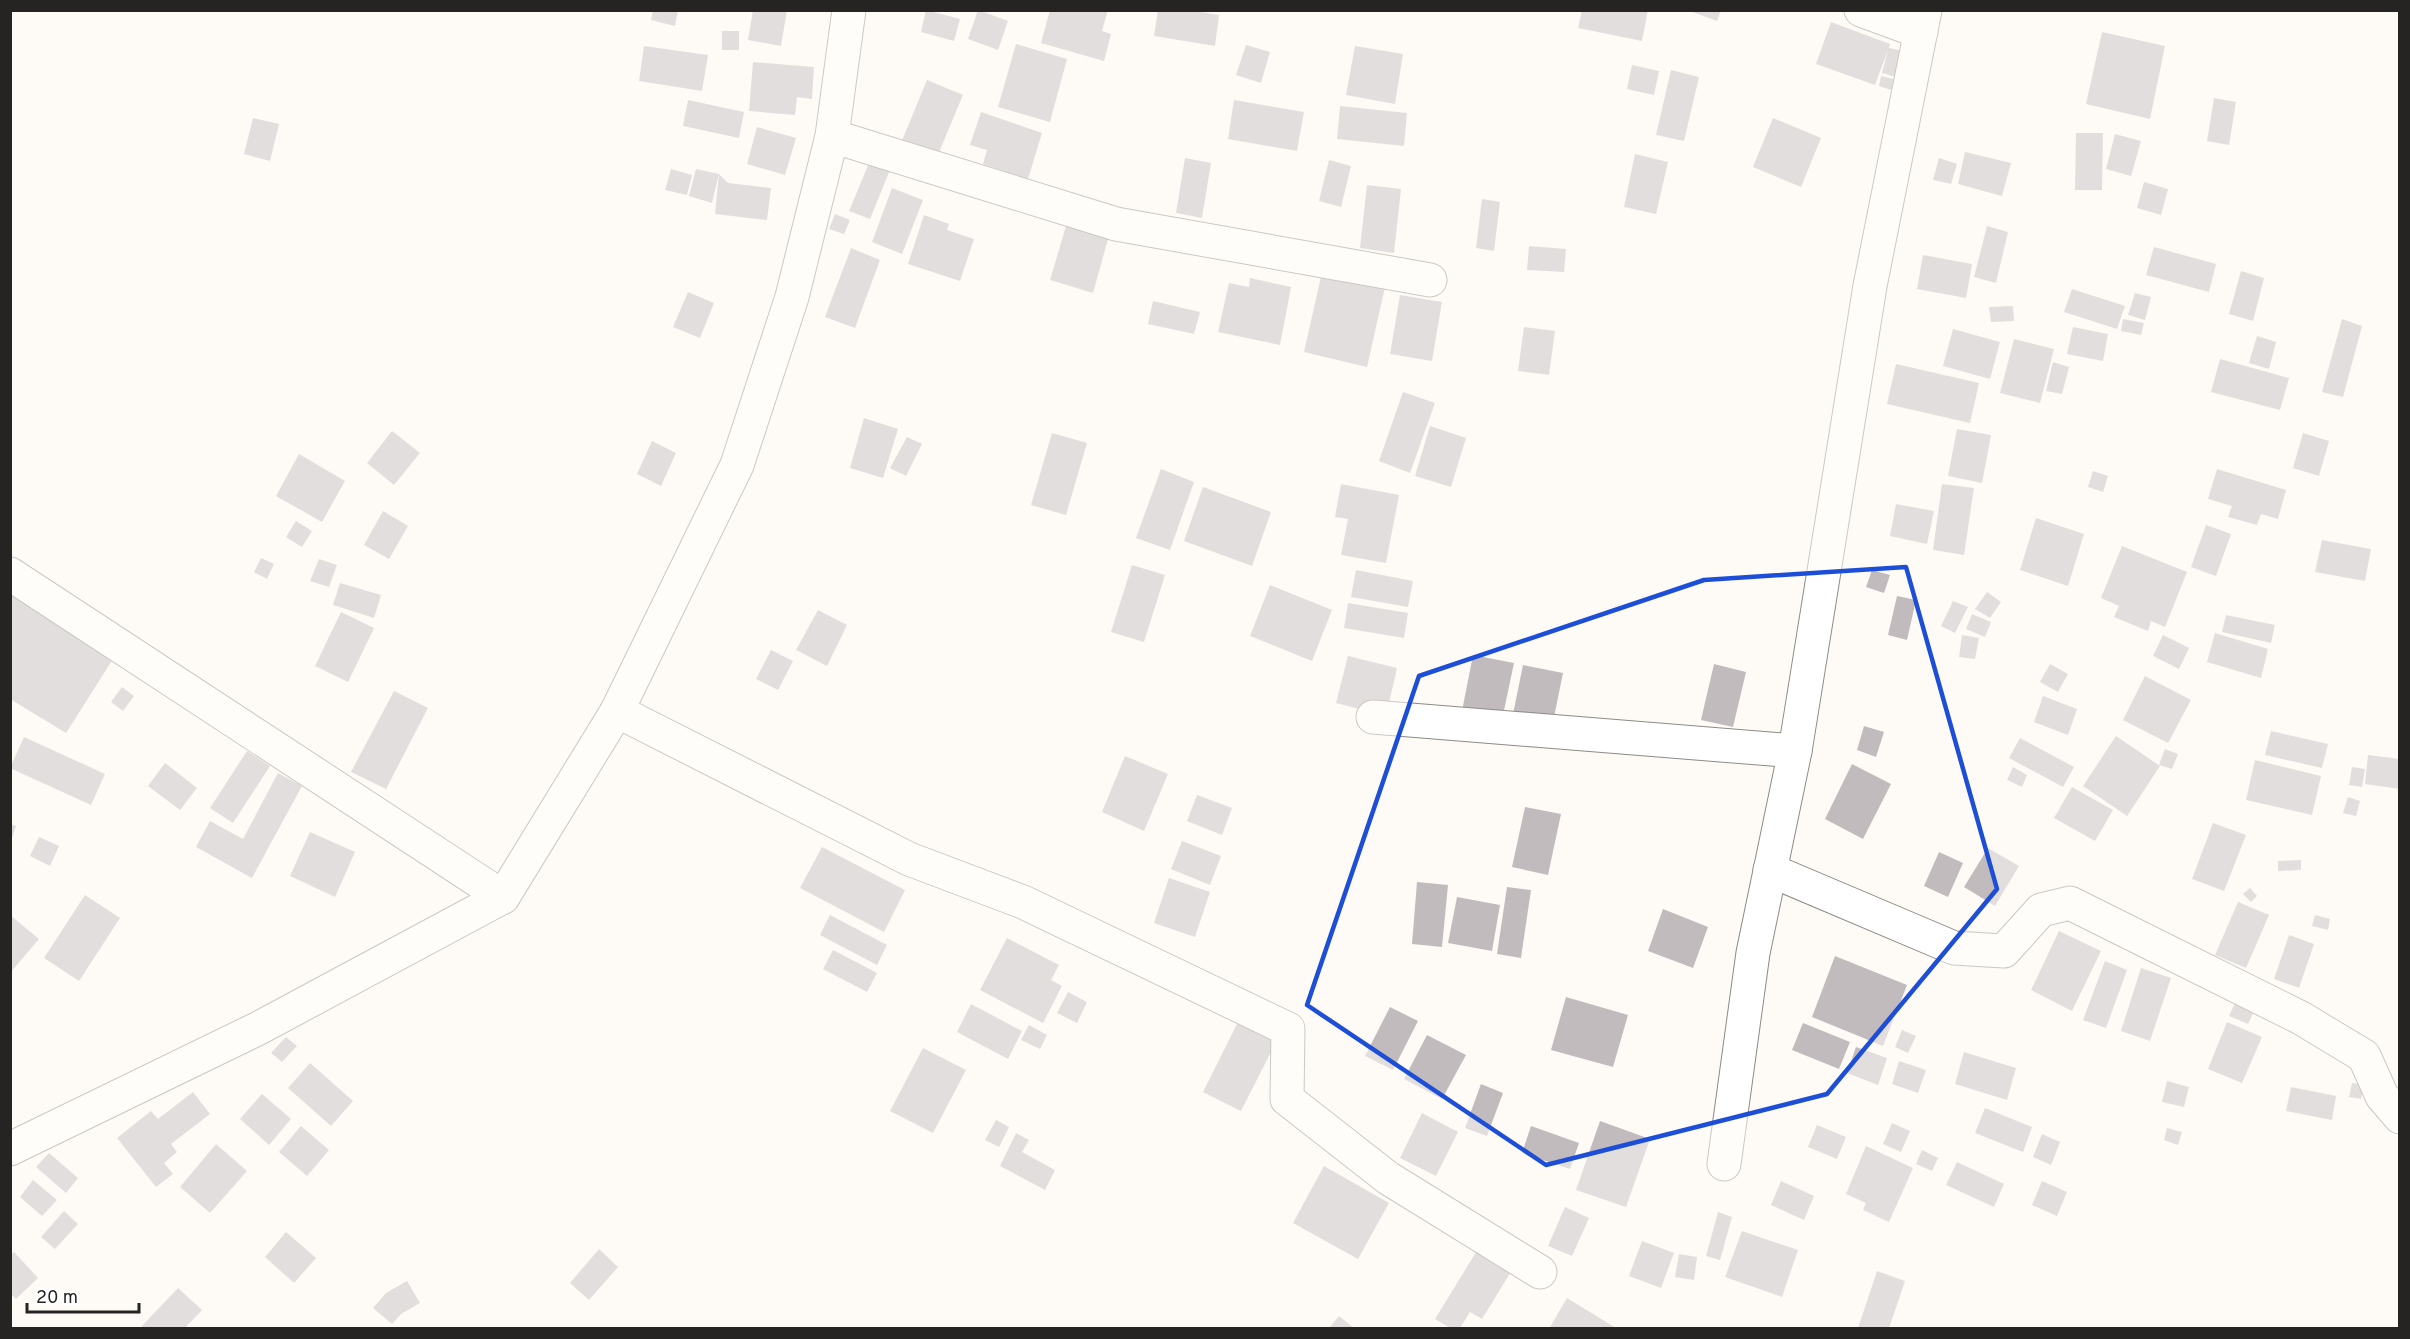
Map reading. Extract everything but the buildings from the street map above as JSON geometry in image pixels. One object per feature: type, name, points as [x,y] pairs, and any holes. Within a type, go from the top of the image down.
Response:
[{"type":"street","points":[[10,1149],[257,1029],[503,897],[618,711],[737,465],[792,297],[832,136],[849,10]]},
{"type":"street","points":[[1724,1164],[1754,953],[1795,751],[1870,286],[1923,21],[1861,10]]},
{"type":"street","points":[[832,136],[1116,224],[1430,280]]},
{"type":"street","points":[[10,574],[503,897]]},
{"type":"street","points":[[618,711],[909,859],[1023,902],[1288,1029],[1287,1099],[1388,1178],[1540,1272]]},
{"type":"street","points":[[1373,717],[1795,751]]},
{"type":"street","points":[[1770,870],[1954,948],[2004,951],[2041,910],[2070,903],[2301,1017],[2364,1056],[2382,1096],[2400,1117]]},
{"type":"highlighted area","points":[[1906,567],[1997,889],[1827,1094],[1546,1165],[1307,1005],[1419,676],[1704,580]]}]
